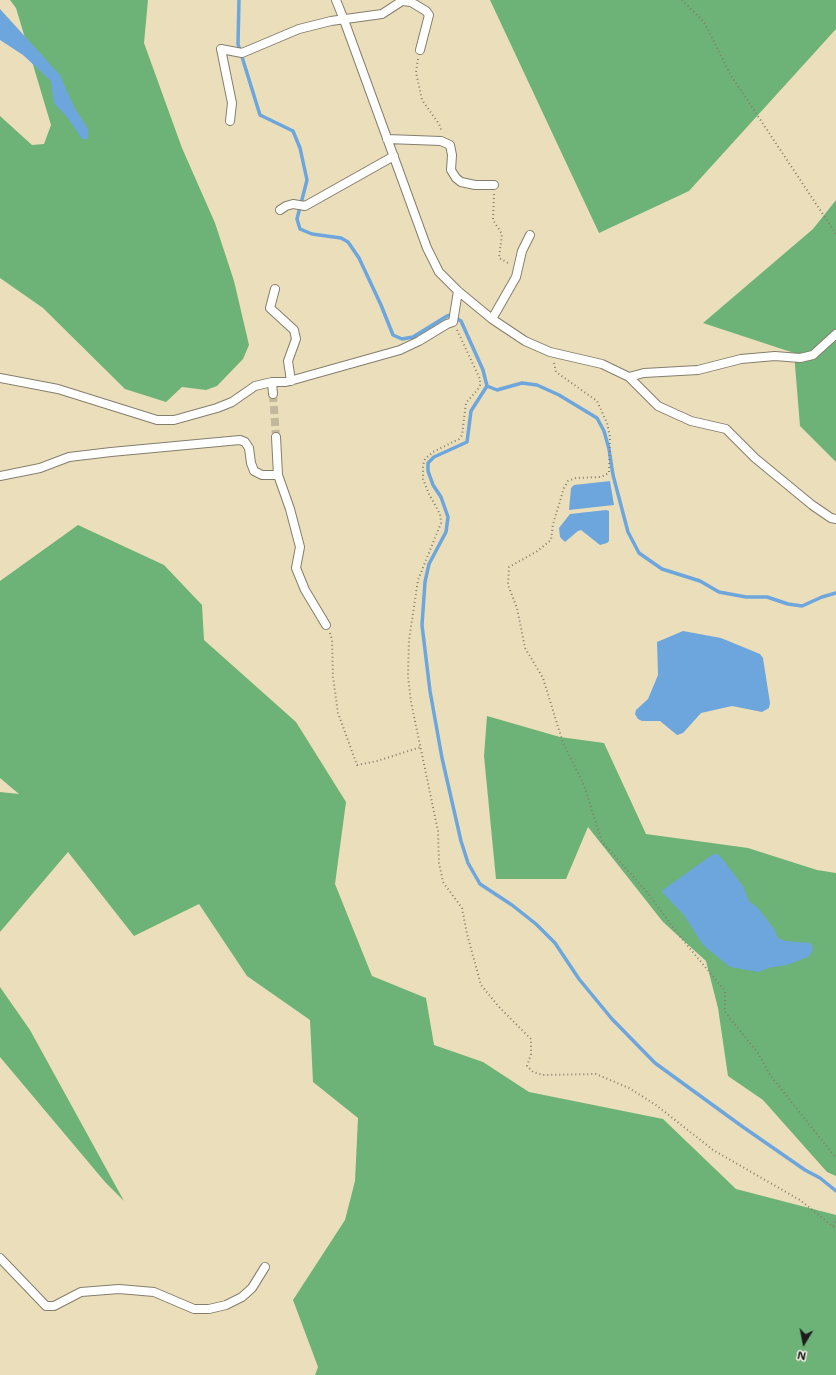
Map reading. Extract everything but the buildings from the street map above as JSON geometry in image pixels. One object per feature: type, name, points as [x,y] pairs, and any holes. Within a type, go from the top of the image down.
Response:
[{"type":"street","points":[[336,0],[428,251],[439,272],[458,291],[492,319],[525,341],[550,352],[602,364],[629,377],[658,406],[691,421],[726,429],[755,458],[812,505],[831,518],[836,519]]},
{"type":"street","points":[[230,121],[232,103],[221,49],[242,53],[299,29],[382,14],[402,1],[411,2],[426,11],[429,15],[420,50]]},
{"type":"street","points":[[387,138],[441,141],[450,145],[452,155],[451,170],[456,178],[461,182],[475,185],[494,185]]},
{"type":"street","points":[[280,210],[293,204],[305,206],[394,156]]},
{"type":"street","points":[[492,319],[516,277],[522,251],[530,235]]},
{"type":"street","points":[[275,289],[270,308],[294,330],[296,339],[288,361],[292,381]]},
{"type":"street","points":[[0,378],[58,389],[157,420],[174,420],[217,408],[232,402],[255,386],[272,382],[292,381],[400,350],[453,322],[457,305],[458,291]]},
{"type":"street","points":[[629,377],[644,373],[698,370],[741,359],[775,356],[800,358],[813,355],[836,334]]},
{"type":"street","points":[[272,382],[273,394]]},
{"type":"street","points":[[276,437],[278,475],[290,509],[300,547],[296,568],[305,590],[326,625]]},
{"type":"street","points":[[0,476],[40,468],[69,457],[240,440],[245,442],[249,448],[251,463],[254,471],[262,475],[278,475]]},
{"type":"street","points":[[0,1258],[46,1306],[54,1306],[81,1292],[119,1289],[154,1292],[194,1309],[209,1309],[226,1305],[242,1297],[252,1288],[265,1267]]},
{"type":"path","points":[[682,0],[704,22],[730,74],[836,234]]},
{"type":"path","points":[[420,50],[416,72],[422,100],[439,124],[443,133],[441,141]]},
{"type":"path","points":[[494,185],[493,220],[502,234],[499,258],[506,264],[518,267]]},
{"type":"path","points":[[453,322],[480,379],[480,385],[466,403],[462,435],[459,439],[433,452],[425,459],[423,465],[424,478],[429,494],[440,514],[441,523],[418,580],[409,640],[408,676],[410,702],[421,746],[438,831],[439,863],[443,882],[462,908],[467,934],[481,985],[500,1008],[530,1039],[532,1054],[527,1066],[533,1072],[543,1075],[596,1074],[629,1088],[656,1104],[713,1150],[800,1200],[836,1229]]},
{"type":"path","points":[[550,352],[556,372],[597,401],[607,423],[610,437],[609,473],[601,477],[576,478],[568,481],[564,488],[553,524],[551,540],[536,552],[509,567],[508,585],[518,608],[525,648],[543,678],[563,743],[584,785],[602,842],[647,892],[678,934],[725,991],[725,1012],[758,1053],[770,1075],[836,1158]]},
{"type":"path","points":[[326,625],[332,640],[333,677],[338,713],[357,766],[421,746]]},
{"type":"path","points":[[833,1226],[836,1220]]},
{"type":"green space","points":[[10,0],[148,0],[144,43],[182,148],[215,223],[234,281],[249,345],[243,359],[217,386],[206,390],[182,387],[166,402],[125,389],[43,308],[0,278],[0,116],[32,145],[44,144],[51,125],[16,8]]},
{"type":"green space","points":[[490,0],[836,0],[836,29],[689,191],[599,233]]},
{"type":"green space","points":[[836,200],[836,462],[800,426],[794,353],[703,323],[813,229]]},
{"type":"green space","points":[[78,525],[164,565],[202,605],[204,640],[296,722],[346,802],[335,884],[372,976],[426,998],[434,1045],[483,1062],[529,1092],[663,1119],[736,1189],[836,1215],[836,1375],[315,1375],[318,1367],[293,1300],[345,1220],[355,1181],[358,1118],[313,1082],[310,1020],[247,976],[199,904],[134,936],[68,852],[0,932],[0,792],[19,794],[0,778],[0,581]]},
{"type":"green space","points":[[487,716],[560,737],[604,743],[646,834],[748,848],[817,870],[836,873],[836,1176],[827,1172],[763,1100],[728,1076],[718,1008],[706,961],[663,922],[588,827],[566,879],[496,879],[484,756]]},
{"type":"green space","points":[[0,987],[30,1030],[124,1201],[105,1182],[0,1057]]},
{"type":"water","points":[[0,9],[60,75],[74,107],[88,129],[88,139],[82,139],[68,118],[54,103],[51,81],[23,55],[0,40]]},
{"type":"water","points":[[610,481],[614,505],[569,510],[571,488],[574,485]]},
{"type":"water","points":[[606,510],[609,511],[609,541],[607,543],[600,545],[581,530],[565,542],[560,537],[559,528],[570,514]]},
{"type":"water","points":[[683,631],[721,638],[760,654],[763,658],[770,703],[769,708],[762,712],[732,706],[701,713],[683,733],[677,735],[660,721],[642,721],[638,719],[635,714],[636,710],[648,699],[658,675],[657,642]]},
{"type":"water","points":[[717,854],[743,886],[749,901],[758,908],[775,930],[778,938],[785,941],[811,943],[813,949],[808,957],[787,965],[768,968],[759,972],[730,967],[703,945],[684,915],[662,892],[712,855]]},
{"type":"waterway","points":[[239,0],[238,44],[260,115],[293,131],[300,148],[307,180],[297,219],[300,229],[312,234],[341,238],[348,242],[359,258],[393,335],[402,339],[413,337],[451,315],[461,321],[483,370],[487,386],[471,411],[467,442],[434,457],[428,463],[428,471],[433,485],[441,497],[448,517],[446,532],[429,564],[425,582],[422,625],[430,691],[442,758],[461,841],[468,863],[480,884],[512,905],[536,924],[555,943],[579,979],[612,1019],[655,1063],[743,1127],[805,1170],[820,1178],[836,1191]]},
{"type":"waterway","points":[[487,386],[497,390],[522,383],[537,385],[559,395],[597,418],[604,431],[609,449],[613,475],[628,532],[639,553],[662,569],[700,581],[719,592],[746,597],[767,597],[788,604],[802,606],[822,597],[836,593]]},
{"type":"tunnel","points":[[273,394],[276,437]]}]
